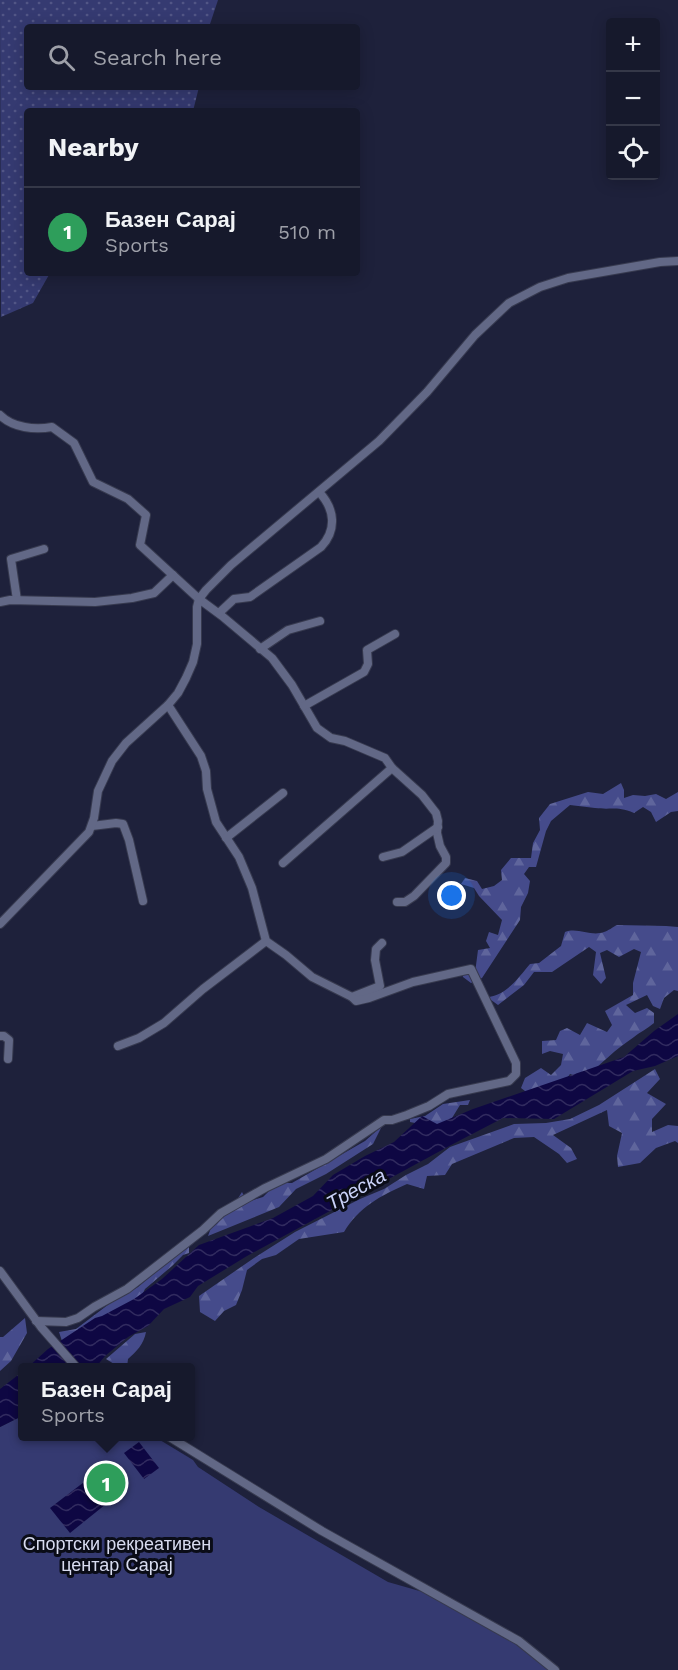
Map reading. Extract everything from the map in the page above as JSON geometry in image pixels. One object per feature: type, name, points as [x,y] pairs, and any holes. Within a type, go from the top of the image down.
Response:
[{"type":"street","points":[[0,924],[85,836],[92,826],[98,791],[112,761],[126,743],[178,693],[193,662],[197,644],[199,599],[231,565],[379,441],[427,392],[475,335],[509,303],[540,287],[568,278],[678,261]]},
{"type":"street","points":[[0,415],[23,427],[52,427],[74,444],[93,482],[128,499],[146,515],[140,545],[199,599],[272,658],[292,685],[317,729],[331,738],[345,741],[385,758],[422,795],[436,813],[437,833],[446,863],[414,896],[405,902],[397,902]]},
{"type":"street","points":[[219,613],[234,599],[250,597],[321,547],[327,540],[332,531],[333,521],[329,508],[319,492]]},
{"type":"street","points":[[17,600],[11,559],[44,549]]},
{"type":"street","points":[[0,603],[10,600],[95,602],[132,598],[154,592],[173,575]]},
{"type":"street","points":[[260,649],[288,630],[320,621]]},
{"type":"street","points":[[304,706],[364,672],[368,664],[367,650],[395,634]]},
{"type":"street","points":[[36,1321],[66,1322],[78,1318],[127,1289],[221,1213],[265,1188],[326,1159],[384,1120],[407,1115],[429,1106],[448,1094],[509,1081],[516,1074],[516,1063],[471,969],[413,982],[356,1001],[312,977],[266,941],[252,888],[239,857],[216,822],[201,756],[168,705]]},
{"type":"street","points":[[283,863],[393,768]]},
{"type":"street","points":[[226,838],[283,793]]},
{"type":"street","points":[[92,826],[123,824],[143,901]]},
{"type":"street","points":[[383,857],[402,852],[438,827]]},
{"type":"street","points":[[117,1046],[139,1038],[164,1023],[203,988],[266,941]]},
{"type":"street","points":[[352,997],[380,986],[375,960],[376,949],[382,943]]},
{"type":"street","points":[[0,1036],[9,1040],[8,1059]]},
{"type":"street","points":[[0,1271],[36,1321],[73,1363]]},
{"type":"street","points":[[175,1441],[322,1531],[519,1641],[555,1670]]},
{"type":"green space","points":[[0,0],[218,0],[210,24],[24,24],[24,90],[198,90],[194,108],[24,108],[24,276],[48,276],[33,303],[1,317]]},
{"type":"green space","points":[[621,783],[624,798],[633,795],[656,794],[666,799],[678,792],[678,811],[671,812],[656,822],[651,812],[643,807],[634,813],[618,809],[570,805],[551,821],[536,867],[529,867],[524,874],[530,881],[528,893],[521,907],[520,920],[482,978],[471,983],[463,977],[461,969],[472,976],[475,973],[478,950],[490,948],[486,941],[489,932],[498,935],[502,920],[474,888],[461,884],[465,878],[477,881],[482,889],[494,886],[502,880],[501,870],[511,858],[531,858],[533,843],[540,830],[539,818],[550,804],[588,792],[603,794]]},
{"type":"green space","points":[[617,925],[678,927],[678,991],[674,990],[664,998],[660,1009],[653,1006],[647,995],[626,1005],[635,1013],[647,1008],[654,1013],[654,1023],[602,1062],[585,1079],[570,1074],[559,1089],[533,1097],[521,1088],[525,1078],[541,1068],[551,1075],[561,1065],[563,1054],[550,1051],[542,1054],[542,1041],[556,1040],[560,1031],[567,1028],[580,1035],[587,1023],[607,1032],[612,1025],[605,1011],[633,995],[633,983],[641,952],[634,949],[619,957],[607,950],[600,953],[606,978],[601,984],[593,975],[596,952],[589,947],[552,972],[534,972],[524,985],[498,1005],[487,997],[506,990],[530,964],[539,963],[561,946],[565,932],[599,933]]},
{"type":"green space","points":[[655,1069],[660,1079],[647,1093],[666,1104],[652,1119],[652,1132],[668,1125],[678,1126],[678,1143],[675,1141],[656,1148],[640,1163],[618,1167],[617,1156],[622,1133],[609,1126],[607,1110],[553,1135],[571,1148],[577,1159],[567,1163],[559,1154],[534,1137],[514,1138],[452,1164],[445,1175],[427,1176],[424,1189],[407,1184],[388,1193],[363,1209],[344,1232],[299,1239],[276,1255],[262,1259],[247,1270],[236,1305],[224,1311],[215,1321],[200,1312],[199,1296],[254,1258],[295,1232],[384,1189],[428,1164],[450,1147],[514,1124],[546,1123],[570,1119],[599,1105]]},
{"type":"green space","points":[[470,1100],[468,1105],[460,1105],[452,1118],[440,1128],[410,1122],[410,1119],[425,1116],[443,1104]]},
{"type":"green space","points":[[382,1126],[373,1144],[326,1174],[296,1189],[279,1207],[208,1236],[212,1225],[233,1206],[242,1192],[247,1202],[263,1197],[277,1183],[292,1183],[365,1141]]},
{"type":"green space","points":[[194,1243],[189,1247],[189,1253],[183,1255],[145,1289],[139,1301],[91,1322],[62,1341],[59,1332],[76,1329],[113,1301],[138,1287],[178,1253]]},
{"type":"green space","points":[[25,1318],[27,1333],[11,1361],[0,1371],[0,1337],[3,1337]]},
{"type":"green space","points":[[146,1332],[142,1344],[128,1359],[128,1363],[112,1363],[106,1359],[135,1334]]},
{"type":"green space","name":"Спортски рекреативен центар Сарај","points":[[18,1418],[18,1441],[162,1441],[193,1460],[198,1467],[259,1507],[388,1582],[430,1594],[520,1643],[552,1670],[0,1670],[0,1427]]},
{"type":"water","name":"Треска","points":[[678,1014],[678,1056],[655,1066],[633,1071],[554,1119],[503,1118],[453,1144],[247,1256],[198,1286],[190,1297],[164,1309],[148,1326],[128,1337],[99,1363],[33,1363],[48,1349],[95,1318],[134,1299],[162,1279],[199,1245],[273,1218],[313,1196],[333,1175],[394,1142],[422,1116],[437,1124],[473,1109],[624,1057]]},
{"type":"water","points":[[18,1375],[18,1418],[0,1427],[0,1389]]},
{"type":"water","points":[[139,1442],[159,1468],[144,1479],[124,1453]]},
{"type":"water","points":[[92,1476],[111,1500],[70,1533],[50,1508]]},
{"type":"place","name":"Базен Сарај","points":[[106,1483]]}]
